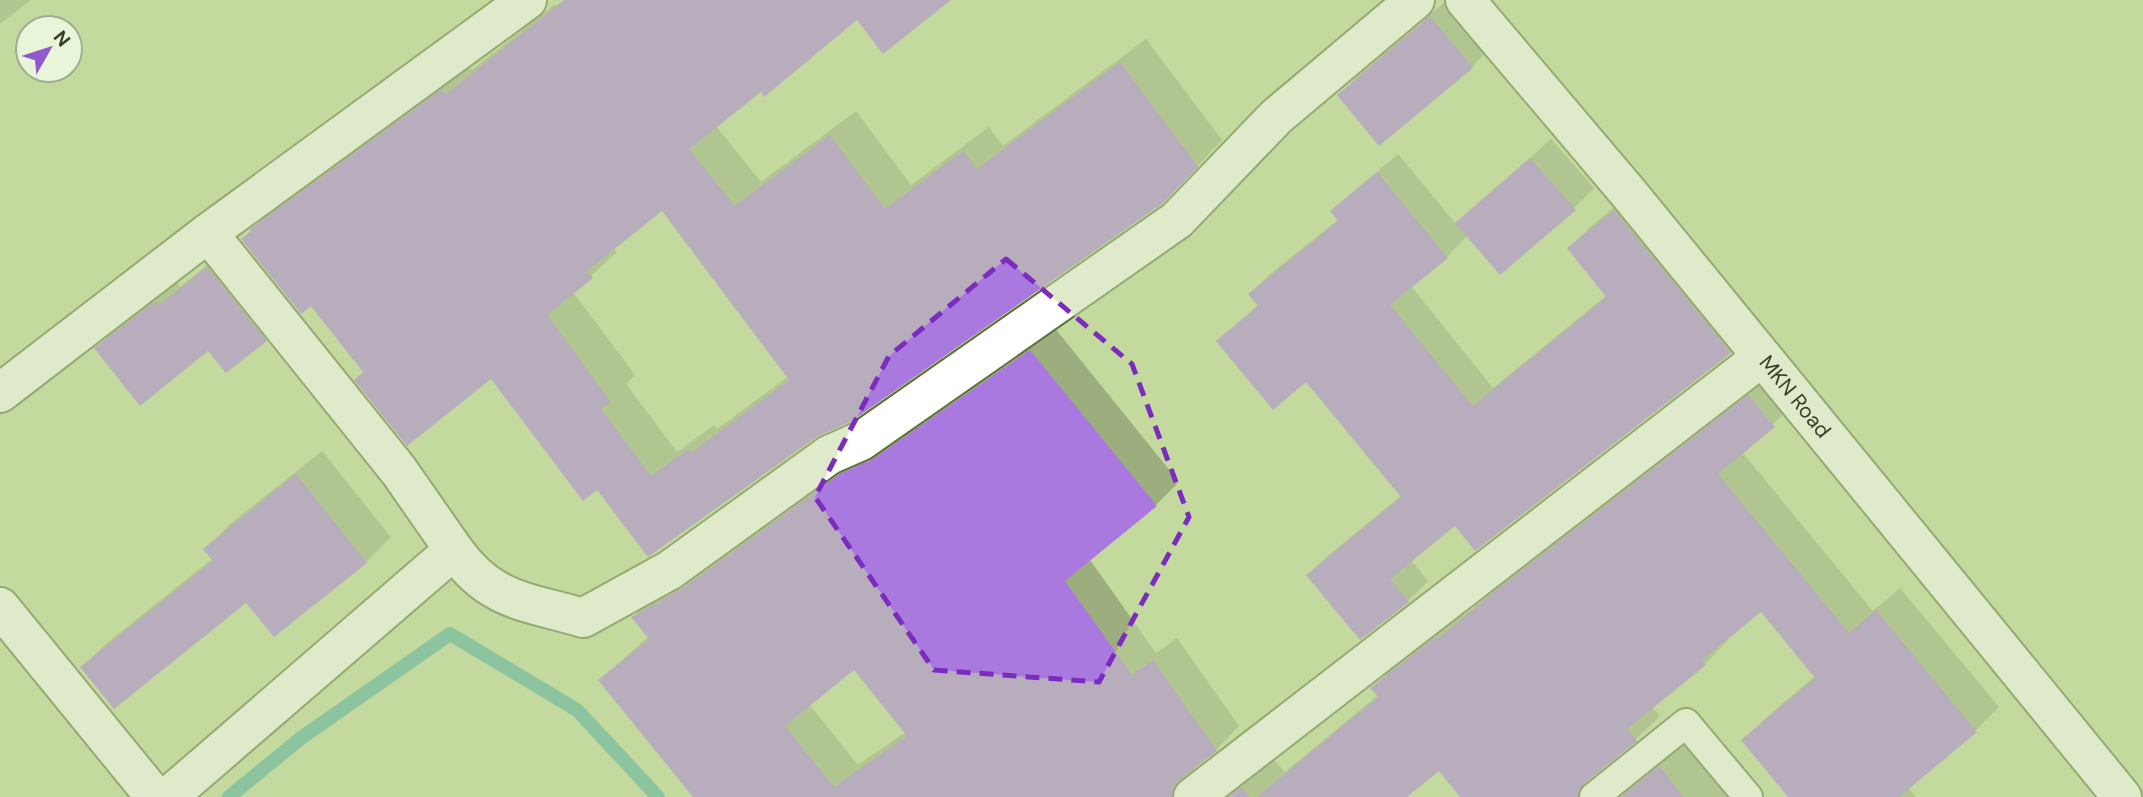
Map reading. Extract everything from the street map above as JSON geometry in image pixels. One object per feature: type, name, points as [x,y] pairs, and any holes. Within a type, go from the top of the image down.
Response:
[{"type":"street","points":[[0,393],[208,233],[527,0]]},
{"type":"street","points":[[208,233],[398,471],[468,569],[486,586],[505,596],[583,618],[670,570],[829,455],[861,441],[1177,220],[1276,117],[1415,0]]},
{"type":"street","name":"MKN Road","points":[[1465,0],[1626,190],[2122,797]]},
{"type":"street","points":[[1193,797],[1762,358]]},
{"type":"street","points":[[168,797],[454,550]]},
{"type":"street","points":[[0,607],[156,797]]},
{"type":"lane","points":[[1594,797],[1686,723],[1748,797]]},
{"type":"highlighted area","points":[[1006,259],[1132,364],[1189,517],[1099,682],[934,670],[815,497],[889,356]]},
{"type":"building","points":[[564,0],[951,0],[883,54],[857,20],[764,97],[761,92],[689,149],[735,206],[830,135],[885,209],[963,151],[977,169],[1120,62],[1198,167],[1163,203],[850,422],[816,437],[648,557],[597,490],[583,501],[491,379],[407,446],[354,380],[363,372],[311,306],[301,314],[241,239],[250,229],[442,89],[446,94]],"holes":[[[662,211],[789,380],[691,453],[688,449],[651,476],[601,409],[611,402],[547,315],[593,278],[587,271]]]},
{"type":"building","points":[[1430,16],[1473,68],[1379,146],[1337,95]]},
{"type":"building","points":[[1530,158],[1576,210],[1500,275],[1455,223]]},
{"type":"building","points":[[1377,172],[1448,258],[1390,305],[1473,406],[1606,297],[1567,248],[1614,210],[1731,353],[1475,551],[1455,526],[1390,579],[1409,602],[1360,640],[1306,575],[1401,497],[1306,382],[1273,410],[1216,341],[1258,306],[1248,294],[1338,221],[1330,211]]},
{"type":"building","points":[[207,267],[267,341],[226,373],[208,351],[140,406],[94,348],[156,301],[159,305]]},
{"type":"building","points":[[1030,350],[1157,506],[1065,581],[1132,675],[1153,660],[1217,751],[1179,780],[1173,788],[1172,797],[693,797],[598,680],[649,639],[631,617],[683,588],[840,474],[873,459]],"holes":[[[854,670],[907,736],[834,787],[785,726]]]},
{"type":"building","points":[[1748,395],[1775,427],[1718,474],[1849,633],[1876,610],[1977,732],[1899,797],[1788,797],[1741,740],[1815,678],[1761,612],[1702,660],[1706,665],[1627,729],[1637,741],[1584,784],[1578,797],[1460,797],[1439,771],[1407,797],[1257,797],[1378,697],[1370,688],[1437,636],[1439,638],[1490,595]]},
{"type":"building","points":[[296,474],[367,563],[274,637],[246,603],[114,709],[80,667],[213,561],[203,549]]},
{"type":"building","points":[[1659,766],[1684,797],[1621,797]]},
{"type":"building","points":[[1242,787],[1249,797],[1229,797]]},
{"type":"waterway","points":[[229,797],[301,738],[450,634],[577,710],[658,797]]}]
